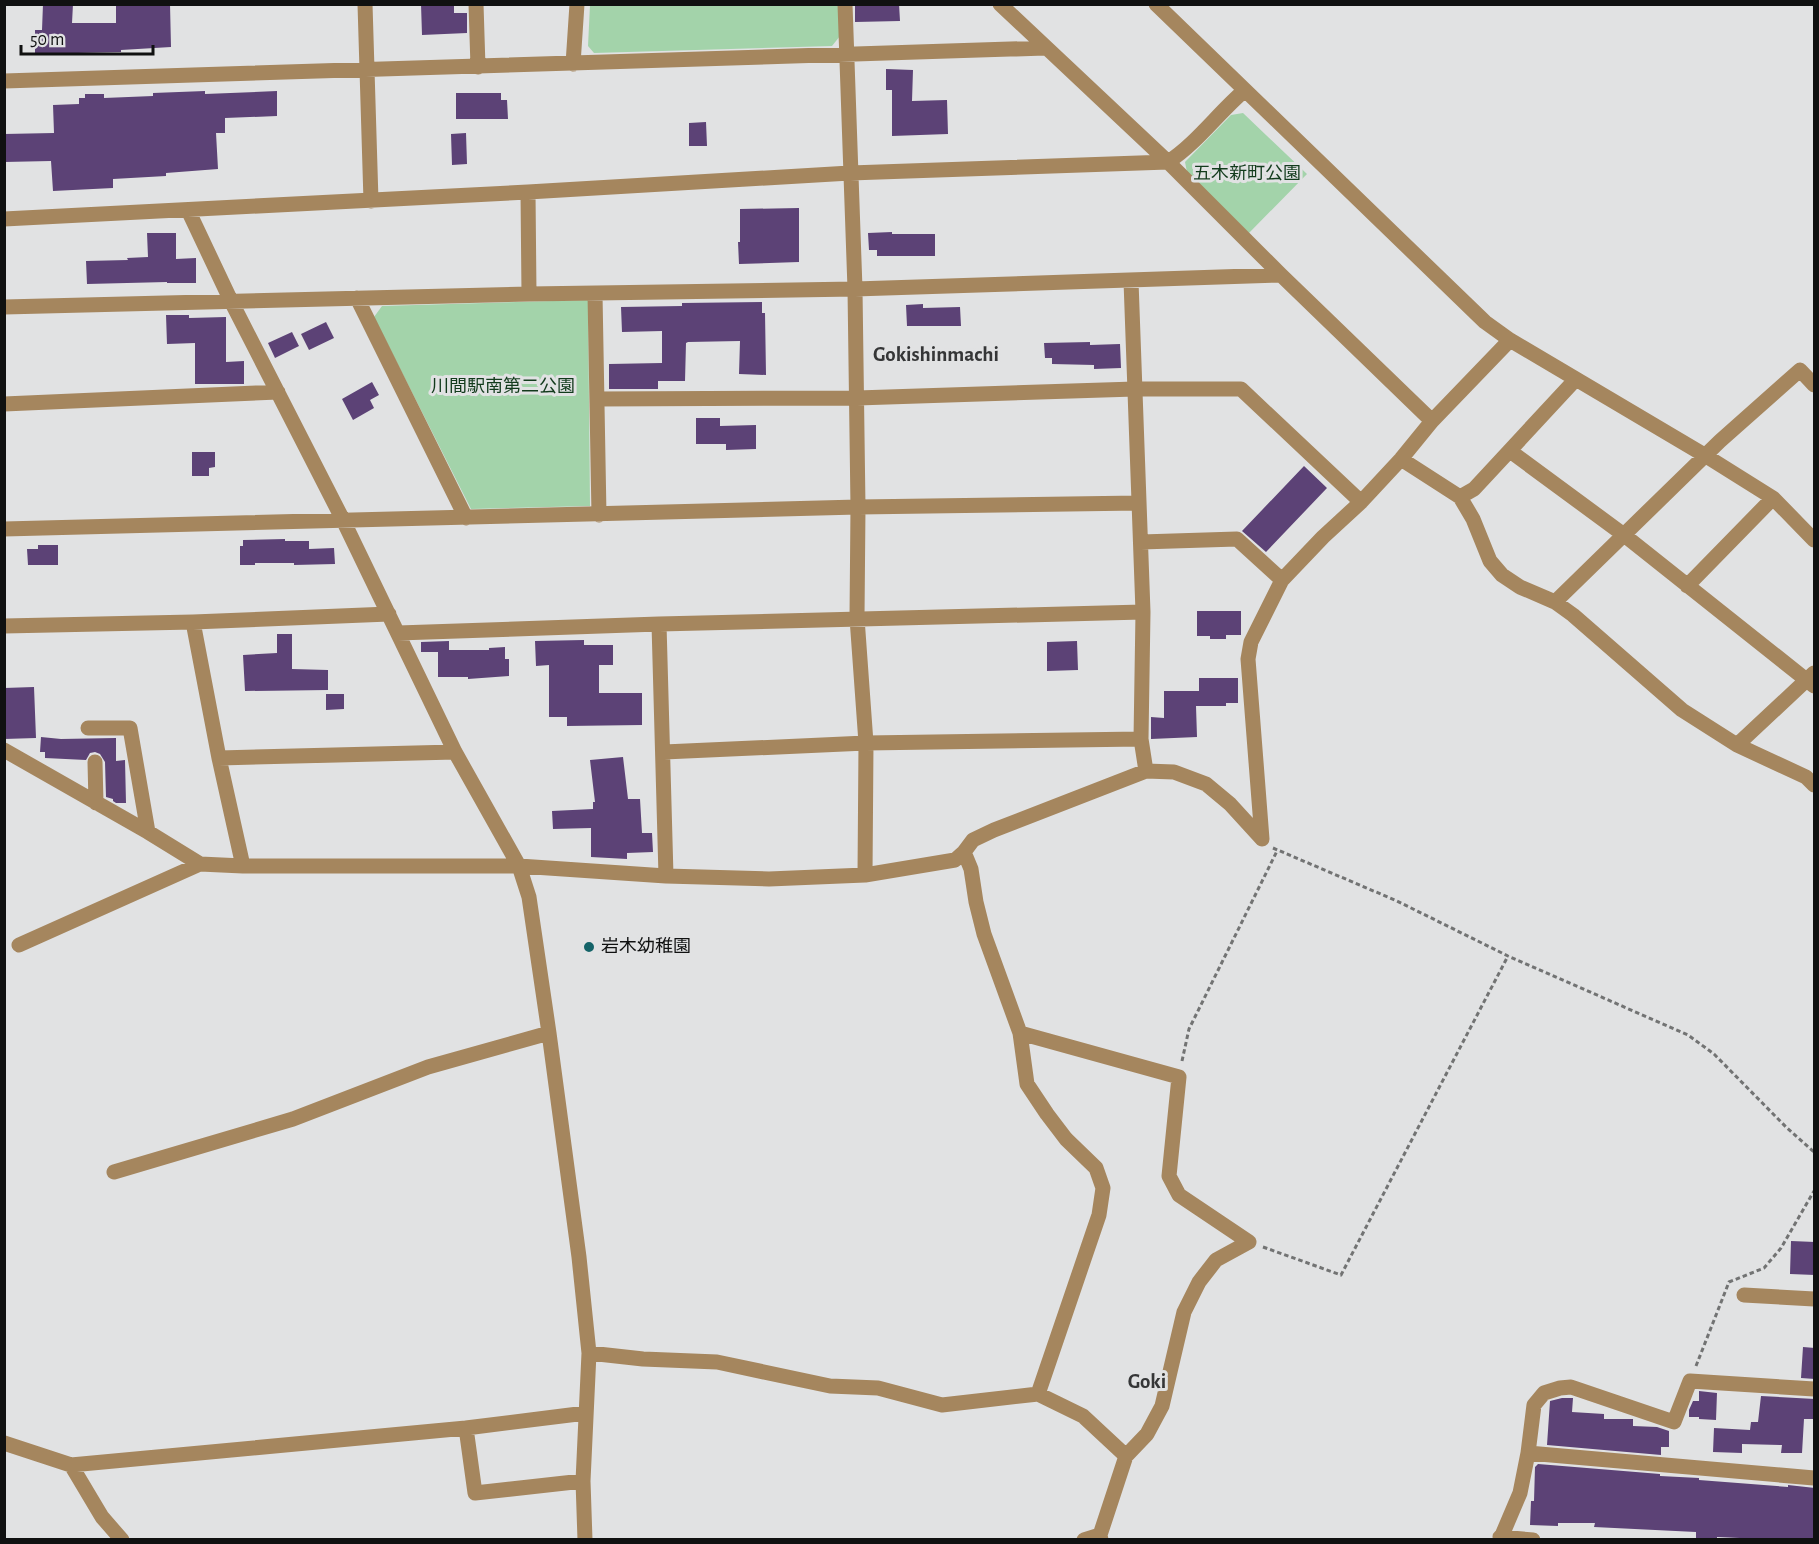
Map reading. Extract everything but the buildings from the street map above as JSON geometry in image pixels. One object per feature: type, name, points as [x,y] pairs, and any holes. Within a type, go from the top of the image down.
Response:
[{"type":"street","points":[[365,4],[371,201]]},
{"type":"street","points":[[476,4],[478,67]]},
{"type":"street","points":[[573,64],[577,4]]},
{"type":"street","points":[[845,4],[855,290],[857,618],[866,743],[865,875]]},
{"type":"street","points":[[1000,4],[1168,162],[1432,421]]},
{"type":"street","points":[[1156,4],[1485,322],[1510,340],[1773,498],[1815,540]]},
{"type":"street","points":[[4,81],[1045,48]]},
{"type":"street","points":[[4,219],[371,201],[850,173],[1168,162],[1184,152],[1230,102],[1245,90]]},
{"type":"street","points":[[528,192],[529,294]]},
{"type":"street","points":[[188,210],[231,302],[343,520],[455,752],[519,866],[528,897],[549,1034],[579,1257],[589,1353],[583,1481],[585,1539]]},
{"type":"street","points":[[4,307],[529,294],[855,290],[1281,275]]},
{"type":"street","points":[[1131,281],[1143,612],[1141,739],[1146,771]]},
{"type":"street","points":[[595,294],[599,515]]},
{"type":"street","points":[[357,298],[465,518]]},
{"type":"street","points":[[1262,839],[1248,659],[1251,642],[1282,580],[1323,537],[1362,502],[1432,421],[1510,340]]},
{"type":"street","points":[[1555,602],[1706,456],[1800,370],[1815,385]]},
{"type":"street","points":[[1460,497],[1474,489],[1576,379]]},
{"type":"street","points":[[597,399],[857,398],[1135,390],[1241,390],[1362,502]]},
{"type":"street","points":[[4,404],[278,392]]},
{"type":"street","points":[[1510,451],[1624,535],[1687,586],[1812,680],[1737,745]]},
{"type":"street","points":[[1401,459],[1460,497],[1473,519],[1490,561],[1502,575],[1520,587],[1555,602],[1573,615],[1682,710],[1737,745],[1806,777],[1815,785]]},
{"type":"street","points":[[1687,586],[1773,498]]},
{"type":"street","points":[[4,529],[858,507],[1139,503]]},
{"type":"street","points":[[1141,542],[1237,539],[1282,580]]},
{"type":"street","points":[[398,633],[857,618],[1143,612]]},
{"type":"street","points":[[4,626],[193,622],[389,614]]},
{"type":"street","points":[[193,622],[219,758],[243,866]]},
{"type":"street","points":[[659,624],[666,876]]},
{"type":"street","points":[[88,728],[130,728],[148,832]]},
{"type":"street","points":[[664,752],[866,743],[1141,739]]},
{"type":"street","points":[[4,750],[200,864]]},
{"type":"street","points":[[219,758],[455,752]]},
{"type":"street","points":[[95,762],[96,803]]},
{"type":"street","points":[[19,945],[200,864],[519,866],[666,876],[769,879],[865,875],[954,860],[973,840],[994,830],[1146,771],[1174,772],[1206,784],[1230,804],[1262,839]]},
{"type":"street","points":[[964,852],[971,868],[984,934],[1020,1033],[1027,1084],[1066,1139],[1096,1168],[1103,1188],[1099,1215],[1038,1394]]},
{"type":"street","points":[[1020,1033],[1179,1077],[1169,1176],[1179,1195],[1249,1242],[1216,1260],[1199,1282],[1184,1312],[1162,1406],[1147,1434],[1126,1456],[1100,1537],[1084,1539]]},
{"type":"street","points":[[114,1172],[293,1119],[428,1067],[549,1034]]},
{"type":"street","points":[[1743,1295],[1815,1299]]},
{"type":"street","points":[[589,1353],[643,1359],[717,1362],[830,1386],[878,1389],[942,1405],[1038,1394],[1083,1416],[1126,1456]]},
{"type":"street","points":[[1533,1539],[1500,1538],[1520,1493],[1534,1405],[1544,1393],[1571,1387],[1674,1422],[1690,1382],[1815,1389]]},
{"type":"street","points":[[4,1443],[71,1465],[465,1428],[586,1413]]},
{"type":"street","points":[[465,1428],[475,1493],[583,1481]]},
{"type":"street","points":[[1528,1453],[1815,1478]]},
{"type":"street","points":[[71,1465],[102,1517],[122,1539]]},
{"type":"path","points":[[1262,839],[1277,851],[1397,901],[1508,956],[1688,1035],[1714,1054],[1787,1128],[1815,1152]]},
{"type":"path","points":[[1179,1077],[1189,1029],[1277,851]]},
{"type":"path","points":[[1249,1242],[1341,1275],[1508,956]]},
{"type":"green space","points":[[590,5],[839,5],[840,36],[832,46],[594,53],[588,46]]},
{"type":"green space","name":"五木新町公園","points":[[1243,113],[1307,174],[1249,233],[1187,172],[1185,162],[1231,115]]},
{"type":"green space","name":"川間駅南第二公園","points":[[588,300],[590,506],[471,509],[374,317],[382,306]]},
{"type":"place","name":"岩木幼稚園","points":[[589,947]]},
{"type":"district","name":"Gokishinmachi","points":[[936,354]]},
{"type":"district","name":"Goki","points":[[1147,1381]]}]
